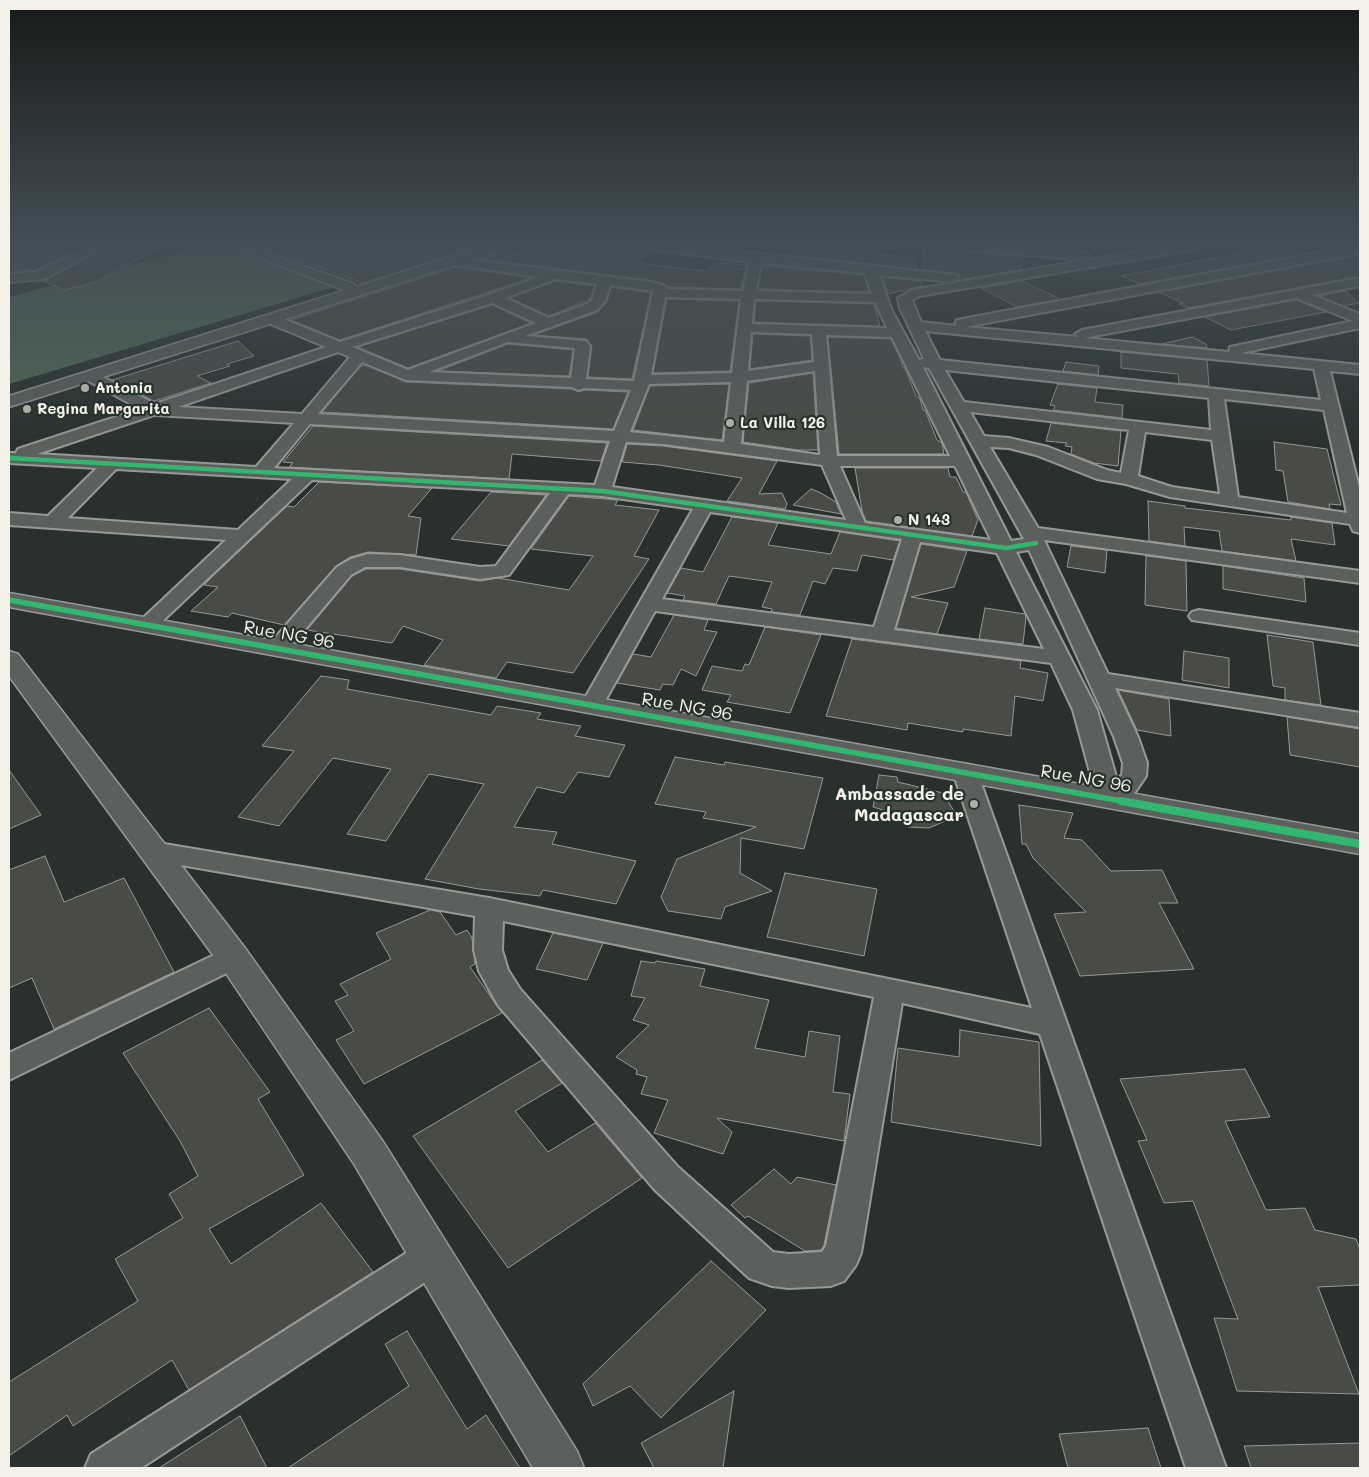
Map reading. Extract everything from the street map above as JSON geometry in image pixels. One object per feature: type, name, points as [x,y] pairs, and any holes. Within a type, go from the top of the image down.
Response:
[{"type":"main road","points":[[9,396],[265,314]]},
{"type":"main road","points":[[9,402],[286,314]]},
{"type":"main road","name":"Rue NG 96","points":[[9,600],[965,772],[1109,795],[1360,844]]},
{"type":"main road","points":[[9,660],[233,957],[368,1152],[560,1468]]},
{"type":"street","points":[[9,458],[441,314]]},
{"type":"street","points":[[529,314],[549,323]]},
{"type":"street","points":[[406,375],[572,314]]},
{"type":"street","points":[[602,491],[620,436],[642,383],[655,314]]},
{"type":"street","points":[[732,448],[746,314]]},
{"type":"street","points":[[888,314],[1006,548],[1085,710],[1109,795],[1124,789],[1134,776],[1135,763],[1126,737],[1033,538],[935,364],[911,314]]},
{"type":"street","points":[[936,328],[1011,314]]},
{"type":"street","points":[[1053,340],[1192,314]]},
{"type":"street","points":[[1337,314],[1358,325]]},
{"type":"street","points":[[271,319],[406,375],[578,385],[740,377],[820,366]]},
{"type":"street","points":[[1212,355],[1358,325]]},
{"type":"street","points":[[916,326],[1360,369]]},
{"type":"street","points":[[744,328],[897,333]]},
{"type":"street","points":[[819,330],[820,366],[829,461],[858,527]]},
{"type":"street","points":[[502,339],[581,344],[583,346],[578,385]]},
{"type":"street","points":[[1110,383],[1113,345]]},
{"type":"street","points":[[261,472],[360,355]]},
{"type":"street","points":[[912,361],[1331,406]]},
{"type":"street","points":[[977,441],[1009,442],[1042,451],[1104,475],[1129,479],[1170,492],[1360,522],[1353,468],[1331,406],[1321,366]]},
{"type":"street","points":[[90,376],[155,410],[306,420],[620,436],[697,442],[829,461],[962,461]]},
{"type":"street","points":[[1216,394],[1230,502]]},
{"type":"street","points":[[958,406],[1220,436]]},
{"type":"street","points":[[1036,415],[1042,451]]},
{"type":"street","points":[[1129,479],[1138,426]]},
{"type":"street","points":[[9,458],[602,491],[1006,548],[1033,538],[1360,577]]},
{"type":"street","points":[[54,521],[112,463]]},
{"type":"street","points":[[147,625],[307,475]]},
{"type":"street","points":[[277,648],[344,571],[358,563],[368,560],[400,561],[480,573],[502,570],[563,489]]},
{"type":"street","points":[[592,705],[704,506]]},
{"type":"street","points":[[9,519],[244,536]]},
{"type":"street","points":[[882,635],[913,535]]},
{"type":"street","points":[[650,604],[1060,658]]},
{"type":"street","points":[[1199,616],[1360,639]]},
{"type":"street","points":[[1099,678],[1360,720]]},
{"type":"street","points":[[965,772],[1206,1468]]},
{"type":"street","points":[[152,851],[489,908],[890,989],[1054,1025]]},
{"type":"street","points":[[489,908],[488,950],[494,971],[509,997],[666,1178],[762,1266],[772,1269],[789,1271],[831,1270],[843,1253],[890,989]]},
{"type":"street","points":[[9,1067],[233,957]]},
{"type":"street","points":[[112,1466],[432,1257]]},
{"type":"green space","points":[[9,314],[244,314],[9,384]]},
{"type":"building","points":[[310,314],[420,314],[340,340],[291,320]]},
{"type":"building","points":[[464,314],[511,314],[531,323],[408,368],[358,347]]},
{"type":"building","points":[[593,314],[646,314],[632,379],[588,377],[592,346],[586,339],[534,335]]},
{"type":"building","points":[[664,314],[737,314],[730,371],[653,373]]},
{"type":"building","points":[[755,314],[877,314],[880,326],[754,322]]},
{"type":"building","points":[[1221,314],[1316,314],[1231,330],[1205,317]]},
{"type":"building","points":[[753,334],[810,336],[812,360],[750,369]]},
{"type":"building","points":[[828,337],[891,339],[916,396],[920,399],[937,440],[942,443],[944,454],[839,454]]},
{"type":"building","points":[[1192,337],[1206,344],[1207,348],[1162,344]]},
{"type":"building","points":[[238,341],[254,356],[197,376],[211,383],[154,401],[112,380]]},
{"type":"building","points":[[508,344],[573,350],[569,376],[438,371]]},
{"type":"building","points":[[1121,352],[1207,360],[1209,386],[1179,383],[1178,374],[1121,368]]},
{"type":"building","points":[[1066,362],[1099,366],[1098,375],[1063,371]]},
{"type":"building","points":[[365,365],[406,382],[572,389],[579,392],[584,390],[628,392],[613,429],[322,412],[360,367]]},
{"type":"building","points":[[813,373],[818,450],[798,450],[743,442],[749,383]]},
{"type":"building","points":[[729,384],[722,440],[633,430],[650,386]]},
{"type":"building","points":[[1058,384],[1097,388],[1095,402],[1123,405],[1122,418],[1053,410],[1055,406],[1050,405]]},
{"type":"building","points":[[1051,423],[1121,431],[1118,466],[1094,463],[1071,454],[1072,447],[1065,446],[1067,443],[1046,441]]},
{"type":"building","points":[[313,426],[607,443],[601,461],[512,454],[509,479],[289,467],[293,463],[283,462]]},
{"type":"building","points":[[1274,442],[1327,449],[1341,505],[1329,504],[1330,509],[1288,502],[1283,471],[1276,470]]},
{"type":"building","points":[[627,444],[663,446],[777,461],[759,494],[782,493],[787,504],[785,509],[727,501],[742,478],[659,465],[622,462]]},
{"type":"building","points":[[855,468],[948,468],[950,477],[956,477],[963,492],[966,492],[978,520],[972,536],[866,521],[862,511]]},
{"type":"building","points":[[319,482],[432,488],[408,516],[421,518],[416,555],[368,552],[350,557],[336,566],[284,625],[232,613],[228,617],[191,611],[218,587],[204,585],[287,506],[294,507]]},
{"type":"building","points":[[811,489],[836,502],[841,514],[793,505]]},
{"type":"building","points":[[491,492],[546,495],[509,546],[451,539]]},
{"type":"building","points":[[569,496],[618,500],[615,505],[659,510],[634,556],[649,559],[573,673],[507,662],[496,678],[424,665],[443,640],[403,626],[392,643],[307,630],[352,576],[366,569],[400,569],[480,581],[498,578],[569,590],[593,556],[531,549]]},
{"type":"building","points":[[1148,501],[1185,506],[1185,508],[1291,520],[1291,517],[1332,523],[1335,545],[1291,539],[1296,561],[1222,551],[1219,531],[1184,527],[1185,546],[1149,541]]},
{"type":"building","points":[[732,517],[778,523],[768,545],[831,554],[840,532],[900,541],[893,560],[862,555],[857,571],[833,568],[825,584],[813,581],[800,615],[771,612],[772,609],[762,607],[772,582],[729,576],[716,604],[683,600],[685,596],[667,593],[681,568],[703,572]]},
{"type":"building","points":[[921,544],[967,551],[954,587],[911,597],[948,603],[937,634],[896,628]]},
{"type":"building","points":[[1071,546],[1107,550],[1105,573],[1067,567]]},
{"type":"building","points":[[1146,556],[1186,561],[1187,611],[1145,605]]},
{"type":"building","points":[[1223,566],[1304,578],[1306,602],[1223,589]]},
{"type":"building","points":[[985,608],[1025,614],[1023,644],[979,639]]},
{"type":"building","points":[[674,615],[708,620],[704,630],[717,632],[696,676],[681,669],[673,685],[663,684],[660,690],[617,683],[633,654],[651,657]]},
{"type":"building","points":[[765,627],[821,635],[790,713],[727,702],[731,695],[702,690],[712,666],[742,671],[745,664],[749,665]]},
{"type":"building","points":[[1267,635],[1313,642],[1321,705],[1285,700],[1285,688],[1273,686]]},
{"type":"building","points":[[852,639],[1021,661],[1020,668],[1048,673],[1043,701],[1015,696],[1011,736],[963,729],[963,732],[908,723],[907,730],[826,716]]},
{"type":"building","points":[[1184,651],[1229,658],[1229,688],[1182,680]]},
{"type":"building","points":[[321,676],[349,680],[347,689],[491,715],[497,706],[541,713],[537,719],[581,726],[575,736],[625,745],[609,777],[578,772],[564,793],[537,787],[514,827],[557,832],[552,844],[636,861],[616,904],[543,890],[540,896],[479,889],[425,879],[484,784],[429,774],[386,841],[347,834],[391,769],[333,758],[279,826],[238,817],[294,751],[262,746]]},
{"type":"building","points":[[1118,690],[1169,699],[1171,736],[1137,730]]},
{"type":"building","points":[[1287,717],[1360,729],[1360,767],[1290,755]]},
{"type":"building","points":[[675,757],[724,765],[725,762],[823,778],[804,849],[741,838],[740,873],[772,891],[725,907],[721,919],[668,911],[661,897],[677,859],[756,827],[703,818],[706,812],[655,804]]},
{"type":"building","points":[[9,770],[41,815],[9,829]]},
{"type":"building","points":[[879,775],[897,777],[898,782],[943,793],[957,816],[929,828],[908,827],[892,813],[873,807]]},
{"type":"building","points":[[1019,805],[1073,813],[1064,838],[1082,840],[1111,871],[1162,870],[1178,903],[1159,903],[1194,969],[1080,976],[1054,914],[1086,912],[1033,858],[1026,844],[1022,844]]},
{"type":"building","points":[[45,856],[64,902],[124,878],[174,972],[54,1029],[32,978],[9,988],[9,870]]},
{"type":"building","points":[[785,873],[877,889],[864,956],[767,937]]},
{"type":"building","points":[[430,910],[440,912],[456,935],[467,930],[472,938],[475,964],[470,967],[502,1013],[364,1084],[336,1040],[354,1031],[335,1001],[348,995],[340,984],[391,959],[376,933]]},
{"type":"building","points":[[553,933],[603,943],[587,980],[536,969]]},
{"type":"building","points":[[641,961],[655,963],[656,961],[705,969],[700,986],[769,1000],[755,1048],[805,1057],[809,1031],[840,1036],[833,1092],[850,1094],[844,1141],[717,1118],[732,1132],[723,1154],[654,1133],[668,1100],[641,1094],[647,1077],[636,1074],[637,1070],[616,1057],[649,1025],[633,1020],[645,998],[631,996]]},
{"type":"building","points":[[209,1008],[270,1092],[258,1099],[304,1175],[209,1229],[231,1264],[321,1203],[373,1272],[189,1390],[172,1360],[73,1426],[67,1415],[9,1456],[9,1382],[138,1301],[115,1259],[183,1218],[169,1194],[198,1176],[180,1141],[123,1053]]},
{"type":"building","points":[[960,1030],[1039,1042],[1041,1146],[891,1122],[898,1048],[959,1057]]},
{"type":"building","points":[[542,1060],[562,1083],[515,1111],[548,1152],[595,1123],[642,1178],[508,1268],[413,1136]]},
{"type":"building","points":[[1245,1069],[1270,1117],[1225,1121],[1266,1210],[1305,1208],[1315,1230],[1356,1239],[1360,1249],[1360,1285],[1318,1287],[1359,1394],[1237,1391],[1214,1318],[1238,1319],[1193,1201],[1164,1203],[1138,1141],[1147,1140],[1120,1079]]},
{"type":"building","points":[[774,1169],[791,1184],[797,1177],[836,1185],[824,1245],[821,1250],[805,1251],[748,1216],[745,1218],[731,1205]]},
{"type":"building","points":[[711,1261],[766,1310],[661,1418],[630,1386],[593,1406],[583,1384]]},
{"type":"building","points":[[407,1331],[467,1429],[486,1415],[520,1468],[288,1468],[409,1386],[385,1344]]},
{"type":"building","points":[[734,1391],[723,1468],[654,1468],[641,1443]]},
{"type":"building","points":[[240,1416],[267,1468],[159,1468]]},
{"type":"building","points":[[1148,1428],[1161,1468],[1068,1468],[1059,1434]]},
{"type":"building","points":[[1360,1443],[1360,1468],[1251,1468],[1244,1446]]},
{"type":"cycle path","points":[[9,458],[602,491],[1006,548],[1036,543]]},
{"type":"cycle path","points":[[9,600],[1360,844]]},
{"type":"place","name":"Antonia","points":[[85,388]]},
{"type":"place","name":"Regina Margarita","points":[[27,409]]},
{"type":"place","name":"La Villa 126","points":[[730,423]]},
{"type":"place","name":"N 143","points":[[898,520]]},
{"type":"place","name":"Ambassade de Madagascar","points":[[974,804]]}]
